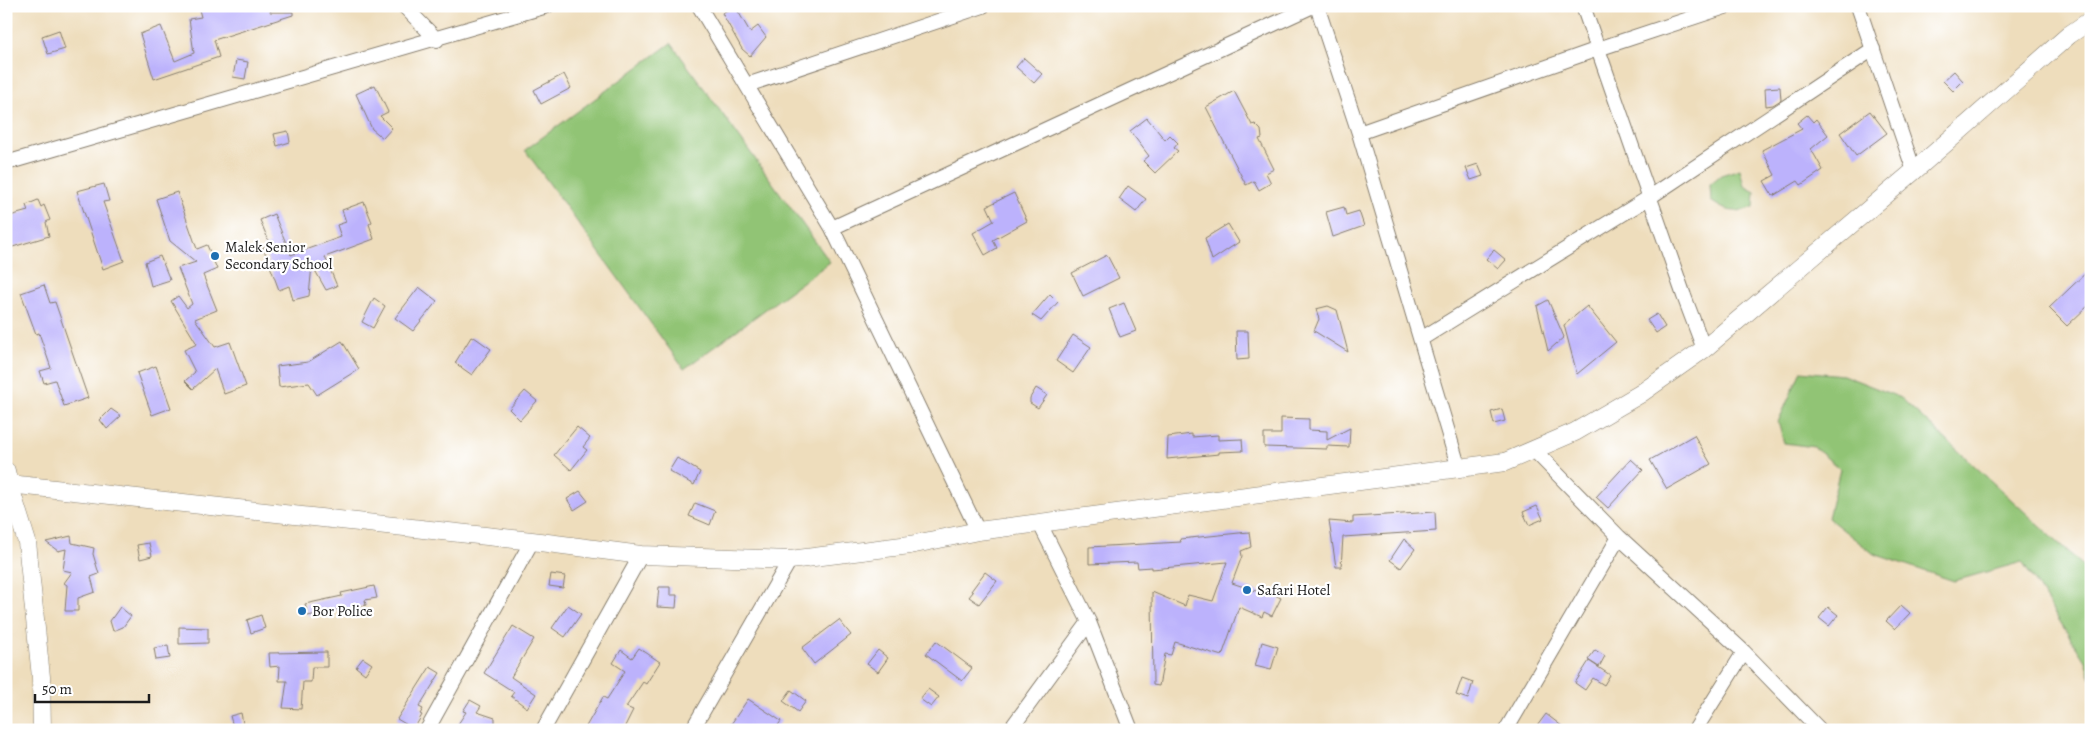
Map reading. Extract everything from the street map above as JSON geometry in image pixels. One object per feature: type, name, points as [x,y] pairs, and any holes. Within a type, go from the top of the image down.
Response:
[{"type":"street","points":[[404,6],[437,40]]},
{"type":"street","points":[[6,164],[437,40],[547,6]]},
{"type":"street","points":[[699,6],[832,228],[978,532]]},
{"type":"street","points":[[747,85],[983,6]]},
{"type":"street","points":[[832,228],[1315,6],[1360,133],[1459,469]]},
{"type":"street","points":[[1583,6],[1684,296],[1704,348]]},
{"type":"street","points":[[1360,133],[1598,49],[1728,6]]},
{"type":"street","points":[[1858,6],[1914,171]]},
{"type":"street","points":[[42,730],[41,677],[27,542],[8,478],[641,555],[790,560],[910,545],[978,532],[1505,462],[1575,432],[1640,394],[1704,348],[1914,171],[2069,35],[2091,20]]},
{"type":"street","points":[[1421,339],[1650,197],[1872,49]]},
{"type":"street","points":[[1534,450],[1619,537],[1744,652],[1820,730]]},
{"type":"street","points":[[1040,524],[1089,622],[1131,730]]},
{"type":"street","points":[[1506,730],[1619,537]]},
{"type":"street","points":[[427,730],[532,541]]},
{"type":"street","points":[[543,730],[641,555]]},
{"type":"street","points":[[692,730],[790,560]]},
{"type":"street","points":[[1010,730],[1089,622]]},
{"type":"street","points":[[1695,730],[1744,652]]},
{"type":"green space","points":[[671,43],[830,262],[684,369],[525,150]]},
{"type":"green space","points":[[1740,169],[1744,186],[1755,192],[1754,207],[1732,211],[1722,208],[1711,201],[1710,184],[1721,175]]},
{"type":"green space","points":[[1801,371],[1843,375],[1901,398],[2091,573],[2091,678],[2085,661],[2022,562],[1954,581],[1874,554],[1828,518],[1840,469],[1814,447],[1784,443],[1778,422]]},
{"type":"building","points":[[198,6],[273,6],[270,12],[293,12],[293,15],[214,40],[219,57],[154,79],[140,34],[161,26],[175,61],[194,53],[189,19],[201,17]]},
{"type":"building","points":[[735,6],[750,32],[758,26],[766,37],[750,56],[742,49],[722,13]]},
{"type":"building","points":[[59,30],[65,49],[48,54],[42,36]]},
{"type":"building","points":[[1024,58],[1042,74],[1034,83],[1016,67]]},
{"type":"building","points":[[236,60],[248,62],[245,79],[233,77]]},
{"type":"building","points":[[1954,71],[1963,81],[1953,91],[1943,81]]},
{"type":"building","points":[[564,74],[571,88],[541,104],[534,90]]},
{"type":"building","points":[[375,85],[388,112],[380,116],[392,128],[383,138],[372,129],[356,94]]},
{"type":"building","points":[[1780,87],[1781,100],[1773,105],[1766,106],[1765,88]]},
{"type":"building","points":[[1234,91],[1252,125],[1255,124],[1261,130],[1262,138],[1259,139],[1274,169],[1266,173],[1271,183],[1259,190],[1254,181],[1246,185],[1206,107]]},
{"type":"building","points":[[1870,111],[1887,133],[1856,156],[1840,133]]},
{"type":"building","points":[[1807,115],[1813,122],[1816,119],[1828,135],[1811,149],[1823,170],[1801,185],[1798,181],[1773,196],[1764,181],[1775,175],[1762,150],[1802,129],[1797,123]]},
{"type":"building","points":[[1147,118],[1165,140],[1170,135],[1178,143],[1174,148],[1178,151],[1155,173],[1143,161],[1149,156],[1130,131]]},
{"type":"building","points":[[288,131],[290,142],[277,146],[274,134]]},
{"type":"building","points":[[1478,164],[1483,176],[1471,180],[1466,168]]},
{"type":"building","points":[[104,184],[109,201],[103,202],[124,261],[103,269],[77,191]]},
{"type":"building","points":[[1128,186],[1146,199],[1136,212],[1119,199]]},
{"type":"building","points":[[177,192],[197,249],[207,245],[217,269],[203,275],[217,310],[195,319],[215,347],[230,342],[246,386],[224,394],[215,369],[193,389],[185,381],[195,372],[184,350],[197,344],[171,301],[178,296],[187,308],[192,304],[178,268],[196,262],[170,241],[156,199]]},
{"type":"building","points":[[1014,193],[1027,221],[993,240],[997,248],[985,255],[973,233],[994,221],[987,206]]},
{"type":"building","points":[[38,200],[41,207],[44,205],[50,220],[46,222],[49,236],[6,249],[6,217],[28,211],[26,205]]},
{"type":"building","points":[[364,202],[372,222],[369,224],[374,239],[325,257],[337,286],[326,290],[312,265],[309,296],[293,300],[289,286],[279,290],[263,247],[270,244],[260,220],[274,214],[291,255],[341,237],[337,225],[346,222],[342,210]]},
{"type":"building","points":[[1344,207],[1346,215],[1359,211],[1364,226],[1333,237],[1326,212]]},
{"type":"building","points":[[1228,224],[1239,242],[1212,260],[1205,238]]},
{"type":"building","points":[[1494,250],[1506,260],[1498,269],[1486,259]]},
{"type":"building","points":[[1107,255],[1119,278],[1083,296],[1072,273]]},
{"type":"building","points":[[160,256],[170,280],[151,286],[145,262]]},
{"type":"building","points":[[2091,268],[2091,303],[2067,326],[2049,308]]},
{"type":"building","points":[[44,285],[50,303],[55,302],[88,398],[64,406],[55,380],[44,383],[40,371],[51,368],[39,333],[36,334],[21,293]]},
{"type":"building","points":[[419,287],[437,301],[413,331],[395,318]]},
{"type":"building","points":[[1050,294],[1058,302],[1041,321],[1032,315]]},
{"type":"building","points":[[374,298],[385,306],[373,328],[362,322]]},
{"type":"building","points":[[1548,300],[1564,337],[1548,351],[1537,306]]},
{"type":"building","points":[[1124,303],[1136,331],[1120,337],[1109,309]]},
{"type":"building","points":[[1328,306],[1337,310],[1348,352],[1314,331],[1319,319],[1316,309]]},
{"type":"building","points":[[1587,306],[1616,342],[1577,374],[1564,325]]},
{"type":"building","points":[[1657,314],[1665,327],[1656,333],[1647,320]]},
{"type":"building","points":[[1236,331],[1248,331],[1249,359],[1237,360]]},
{"type":"building","points":[[1073,335],[1091,347],[1073,373],[1056,361]]},
{"type":"building","points":[[471,337],[474,337],[491,349],[472,375],[455,363]]},
{"type":"building","points":[[342,341],[359,369],[317,395],[309,383],[279,387],[277,366],[308,362]]},
{"type":"building","points":[[156,366],[171,408],[152,415],[137,373]]},
{"type":"building","points":[[1036,388],[1047,395],[1038,408],[1030,403],[1030,398]]},
{"type":"building","points":[[525,391],[537,401],[520,420],[509,409]]},
{"type":"building","points":[[111,409],[121,416],[107,429],[100,420]]},
{"type":"building","points":[[1502,409],[1505,421],[1494,424],[1491,412]]},
{"type":"building","points":[[1281,418],[1309,419],[1309,430],[1327,431],[1327,440],[1350,428],[1349,447],[1327,446],[1327,449],[1264,447],[1264,434],[1281,434]]},
{"type":"building","points":[[577,427],[590,438],[583,447],[587,450],[571,470],[554,455]]},
{"type":"building","points":[[1192,434],[1192,437],[1218,435],[1218,440],[1242,439],[1243,451],[1219,452],[1219,454],[1167,459],[1168,437]]},
{"type":"building","points":[[1694,435],[1711,464],[1667,489],[1650,460]]},
{"type":"building","points":[[677,458],[700,472],[694,485],[669,471]]},
{"type":"building","points":[[1631,459],[1643,470],[1608,508],[1596,497]]},
{"type":"building","points":[[580,491],[588,501],[574,510],[567,499]]},
{"type":"building","points":[[695,503],[715,511],[710,525],[689,516]]},
{"type":"building","points":[[1537,506],[1543,519],[1529,525],[1523,512]]},
{"type":"building","points":[[1435,512],[1436,531],[1343,537],[1341,567],[1336,567],[1329,521],[1353,523],[1353,517]]},
{"type":"building","points":[[1249,532],[1251,547],[1241,551],[1242,556],[1232,583],[1262,593],[1263,589],[1281,598],[1272,616],[1264,612],[1262,617],[1239,607],[1222,656],[1175,642],[1171,655],[1165,654],[1159,686],[1153,685],[1152,592],[1185,606],[1188,595],[1213,601],[1227,562],[1152,569],[1152,567],[1138,568],[1137,562],[1089,564],[1089,547],[1181,542],[1180,539]]},
{"type":"building","points":[[71,536],[72,543],[94,548],[93,554],[99,574],[91,577],[95,592],[78,598],[78,611],[65,611],[67,585],[64,583],[72,572],[63,570],[66,549],[58,551],[46,542]]},
{"type":"building","points":[[1404,539],[1415,549],[1401,568],[1390,560]]},
{"type":"building","points":[[149,543],[152,556],[140,559],[137,545]]},
{"type":"building","points":[[985,572],[997,581],[979,604],[969,597],[973,592],[971,591]]},
{"type":"building","points":[[551,574],[565,576],[563,588],[549,586]]},
{"type":"building","points":[[374,586],[377,598],[365,600],[366,605],[342,611],[342,608],[308,616],[305,604],[342,596],[341,593]]},
{"type":"building","points":[[659,587],[670,587],[670,595],[677,595],[676,608],[657,607]]},
{"type":"building","points":[[568,605],[581,614],[565,637],[552,628]]},
{"type":"building","points":[[1901,605],[1910,613],[1895,629],[1886,621]]},
{"type":"building","points":[[120,607],[131,616],[123,627],[113,631],[110,621]]},
{"type":"building","points":[[1828,607],[1838,615],[1829,626],[1819,618]]},
{"type":"building","points":[[261,615],[265,628],[251,633],[247,620]]},
{"type":"building","points":[[839,620],[851,635],[814,664],[802,648]]},
{"type":"building","points":[[513,626],[534,639],[511,677],[536,694],[527,708],[511,696],[514,692],[484,673]]},
{"type":"building","points":[[179,627],[208,628],[208,643],[179,644]]},
{"type":"building","points":[[936,641],[972,668],[962,681],[926,654]]},
{"type":"building","points":[[1262,642],[1278,647],[1271,670],[1255,666]]},
{"type":"building","points":[[168,646],[170,658],[156,660],[154,648]]},
{"type":"building","points":[[639,648],[660,662],[646,684],[643,682],[626,707],[633,710],[623,730],[584,730],[603,697],[607,699],[625,671],[613,663],[621,650],[632,658]]},
{"type":"building","points":[[878,650],[888,658],[878,672],[867,664]]},
{"type":"building","points":[[1595,650],[1605,656],[1599,667],[1588,660]]},
{"type":"building","points":[[327,652],[327,667],[312,667],[311,682],[303,682],[301,709],[283,708],[287,681],[279,681],[280,666],[270,667],[269,653]]},
{"type":"building","points":[[363,658],[372,664],[365,674],[356,667]]},
{"type":"building","points":[[1589,661],[1610,675],[1604,685],[1593,678],[1585,690],[1575,683]]},
{"type":"building","points":[[430,667],[440,673],[419,707],[423,709],[420,714],[422,715],[414,729],[397,719]]},
{"type":"building","points":[[1462,678],[1473,682],[1468,699],[1456,695]]},
{"type":"building","points":[[928,689],[939,697],[931,707],[920,699]]},
{"type":"building","points":[[791,690],[806,701],[798,712],[783,701]]},
{"type":"building","points":[[748,699],[781,721],[775,730],[727,730]]},
{"type":"building","points":[[470,700],[481,706],[477,712],[495,718],[495,730],[454,730],[466,712],[463,711]]},
{"type":"building","points":[[241,713],[244,728],[234,730],[230,716]]},
{"type":"building","points":[[1546,714],[1567,730],[1534,730]]},
{"type":"place","name":"Malek Senior Secondary School","points":[[215,256]]},
{"type":"place","name":"Safari Hotel","points":[[1247,590]]},
{"type":"place","name":"Bor Police","points":[[302,611]]}]
